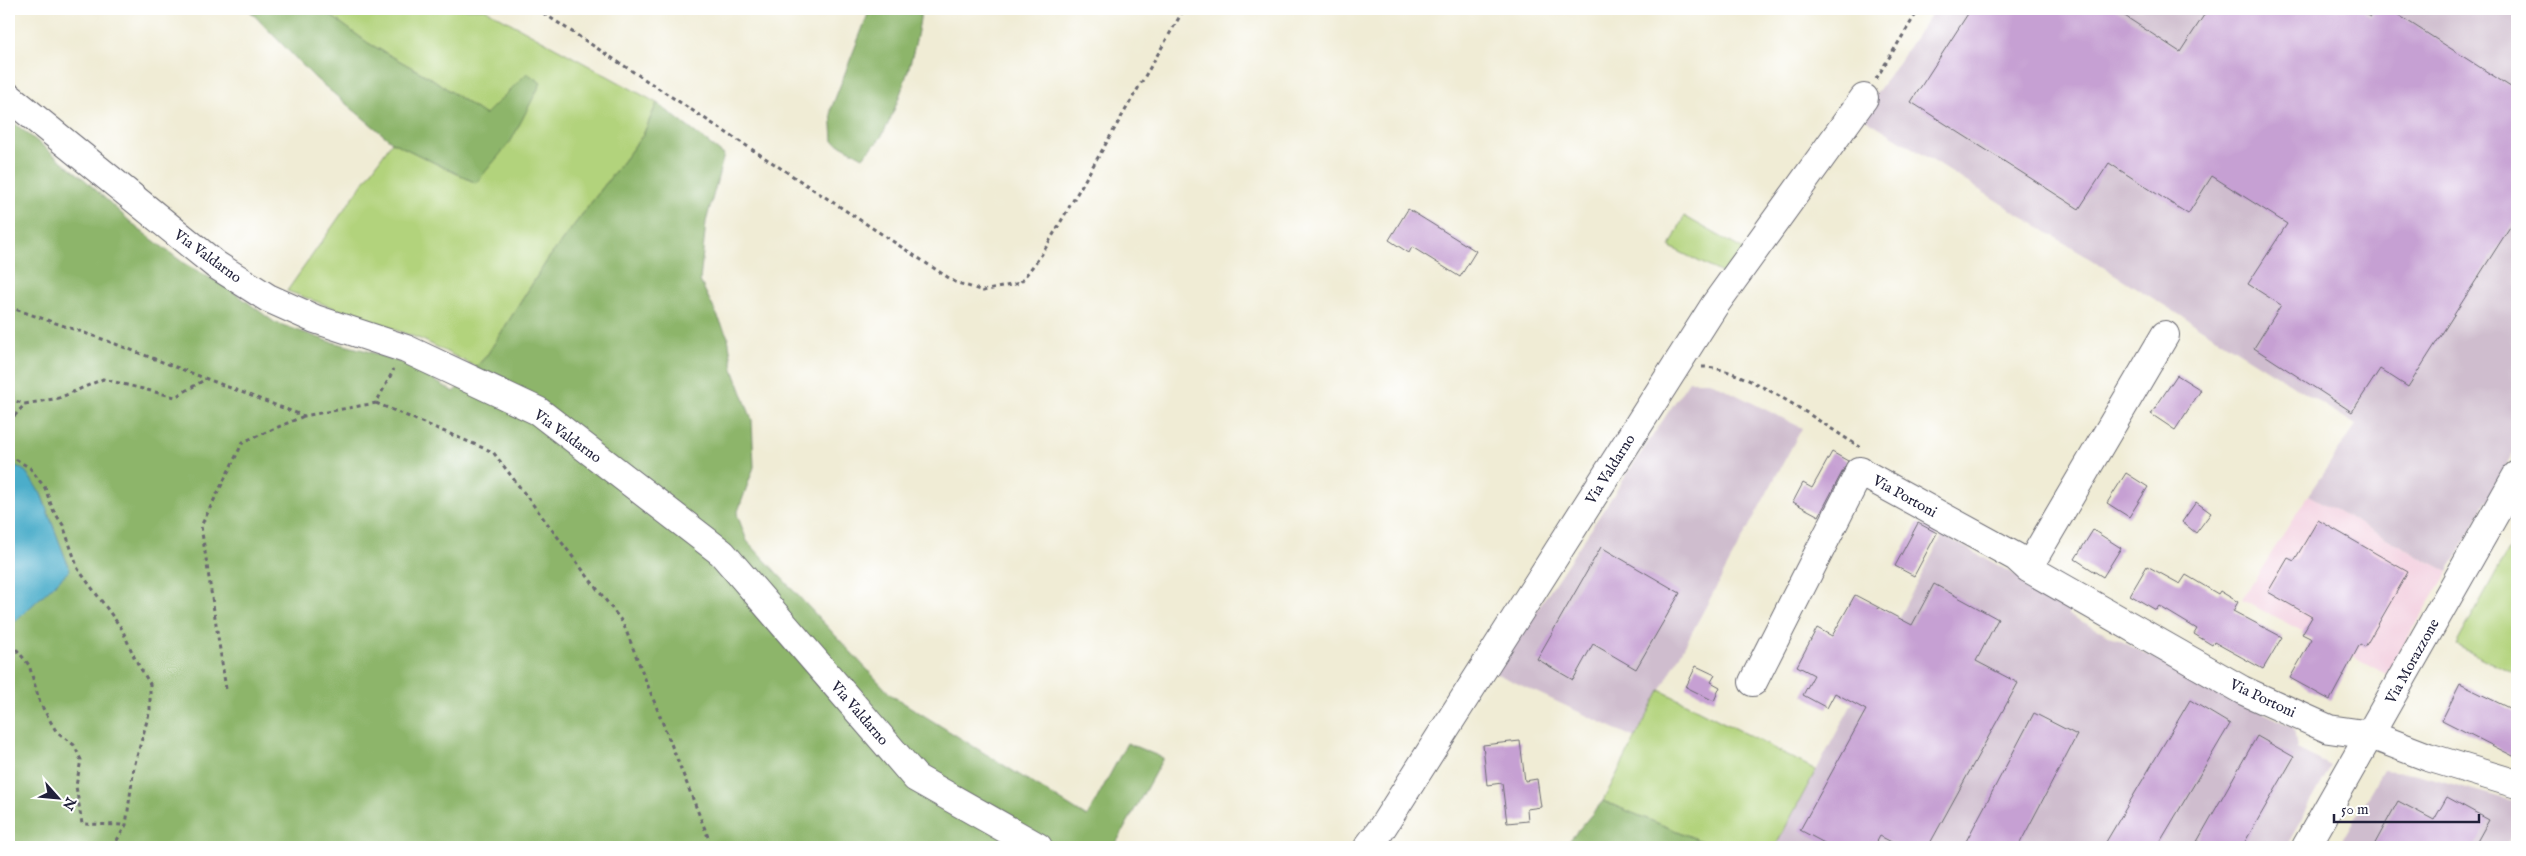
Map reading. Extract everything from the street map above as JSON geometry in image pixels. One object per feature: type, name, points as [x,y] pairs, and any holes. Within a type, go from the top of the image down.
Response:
[{"type":"street","name":"Via Valdarno","points":[[9,97],[216,265],[268,298],[315,319],[406,349],[538,411],[722,553],[916,778],[1038,847]]},
{"type":"street","name":"Via Valdarno","points":[[1368,847],[1386,822],[1714,306],[1864,98]]},
{"type":"street","points":[[2028,568],[2165,335]]},
{"type":"street","points":[[1753,682],[1860,464]]},
{"type":"street","name":"Via Portoni","points":[[1860,464],[2016,558],[2028,568],[2242,690],[2329,729],[2371,735],[2428,757],[2517,784]]},
{"type":"street","name":"Via Morazzone","points":[[2306,847],[2517,475]]},
{"type":"path","points":[[537,9],[955,282],[983,291],[1020,283],[1042,254],[1184,9]]},
{"type":"path","points":[[1864,98],[1919,9]]},
{"type":"path","points":[[9,307],[206,378],[304,416]]},
{"type":"path","points":[[376,403],[406,349]]},
{"type":"path","points":[[1674,368],[1711,367],[1744,376],[1860,464]]},
{"type":"path","points":[[9,399],[25,404],[58,398],[103,379],[175,397],[206,378]]},
{"type":"path","points":[[226,689],[201,526],[243,442],[304,416],[376,403],[493,452],[623,623],[712,847]]},
{"type":"path","points":[[9,422],[25,404]]},
{"type":"path","points":[[9,455],[30,468],[45,488],[53,510],[63,525],[78,570],[122,629],[135,659],[150,684],[150,710],[134,767],[126,825],[113,847]]},
{"type":"path","points":[[9,655],[17,650],[29,665],[40,703],[56,731],[74,745],[81,760],[76,786],[82,824],[126,825]]},
{"type":"shaded area","points":[[1935,9],[2517,9],[2517,446],[2448,572],[2308,495],[2356,425],[1861,116]]},
{"type":"shaded area","points":[[1689,381],[1709,381],[1802,428],[1635,738],[1495,673]]},
{"type":"shaded area","points":[[2308,495],[2448,572],[2386,674],[2242,600]]},
{"type":"shaded area","points":[[1943,535],[2068,604],[2069,615],[2294,728],[2297,749],[2331,766],[2286,847],[1775,847]]},
{"type":"shaded area","points":[[2383,770],[2413,773],[2517,802],[2517,827],[2506,847],[2338,847]]},
{"type":"green space","points":[[248,9],[322,9],[368,43],[434,80],[485,115],[527,73],[541,83],[511,141],[476,183],[392,142],[315,78]]},
{"type":"green space","points":[[322,9],[485,9],[657,103],[643,135],[548,259],[487,355],[476,367],[423,340],[287,291],[392,142],[476,183],[527,74],[485,115],[434,80],[368,43]]},
{"type":"green space","points":[[870,9],[921,9],[912,57],[901,93],[881,137],[863,157],[833,141],[831,109]]},
{"type":"green space","points":[[657,103],[724,155],[706,222],[700,281],[728,337],[733,369],[752,420],[754,467],[737,514],[747,541],[891,695],[1087,817],[1127,743],[1163,758],[1114,847],[9,847],[9,627],[12,625],[55,531],[41,494],[9,461],[9,119],[83,178],[137,228],[185,264],[230,289],[274,322],[328,341],[368,351],[408,365],[454,392],[487,355],[548,259],[643,135]]},
{"type":"green space","points":[[1684,216],[1744,250],[1726,275],[1670,247]]},
{"type":"green space","points":[[2517,534],[2517,676],[2456,645]]},
{"type":"green space","points":[[1660,690],[1816,770],[1775,847],[1716,847],[1603,801]]},
{"type":"green space","points":[[1603,801],[1716,847],[1564,847]]},
{"type":"water","points":[[9,461],[26,472],[41,494],[70,570],[9,627]]},
{"type":"building","points":[[1971,9],[2114,9],[2180,52],[2208,9],[2358,9],[2371,17],[2376,9],[2389,9],[2517,91],[2517,216],[2408,387],[2380,369],[2352,412],[2254,348],[2281,305],[2248,284],[2287,224],[2212,176],[2188,214],[2109,163],[2079,209],[1911,102]]},
{"type":"building","points":[[1408,209],[1476,251],[1460,277],[1412,247],[1409,253],[1389,240]]},
{"type":"building","points":[[2177,375],[2201,390],[2175,430],[2151,414]]},
{"type":"building","points":[[1832,452],[1848,461],[1819,516],[1793,502],[1803,483],[1812,488]]},
{"type":"building","points":[[2126,473],[2148,487],[2129,517],[2107,503]]},
{"type":"building","points":[[2196,502],[2211,513],[2196,533],[2182,522]]},
{"type":"building","points":[[2318,520],[2408,572],[2365,647],[2360,644],[2330,700],[2290,678],[2312,639],[2302,634],[2312,617],[2268,592],[2288,558],[2294,561]]},
{"type":"building","points":[[1918,523],[1937,533],[1914,576],[1895,566]]},
{"type":"building","points":[[2093,530],[2121,548],[2103,577],[2075,559]]},
{"type":"building","points":[[1601,547],[1680,593],[1636,669],[1593,644],[1573,680],[1537,659]]},
{"type":"building","points":[[2147,566],[2180,584],[2186,575],[2218,594],[2220,591],[2238,602],[2233,611],[2282,637],[2263,669],[2214,642],[2212,645],[2194,634],[2197,629],[2159,606],[2156,610],[2130,595]]},
{"type":"building","points":[[1934,584],[1998,619],[1976,661],[2018,683],[1928,847],[1901,847],[1880,836],[1874,847],[1832,847],[1800,830],[1866,710],[1835,693],[1827,708],[1803,695],[1814,675],[1797,666],[1817,628],[1832,636],[1855,595],[1912,625]]},
{"type":"building","points":[[1696,666],[1715,675],[1711,682],[1720,687],[1714,701],[1686,687]]},
{"type":"building","points":[[2460,684],[2517,712],[2517,758],[2442,720]]},
{"type":"building","points":[[2190,700],[2230,724],[2157,847],[2103,847]]},
{"type":"building","points":[[2034,713],[2077,735],[2018,847],[1963,847]]},
{"type":"building","points":[[2257,736],[2294,757],[2242,847],[2194,847]]},
{"type":"building","points":[[1520,741],[1525,781],[1537,779],[1541,807],[1527,809],[1528,821],[1507,823],[1502,783],[1487,785],[1483,745]]},
{"type":"building","points":[[2447,797],[2489,820],[2474,847],[2373,847],[2398,801],[2434,820]]}]
